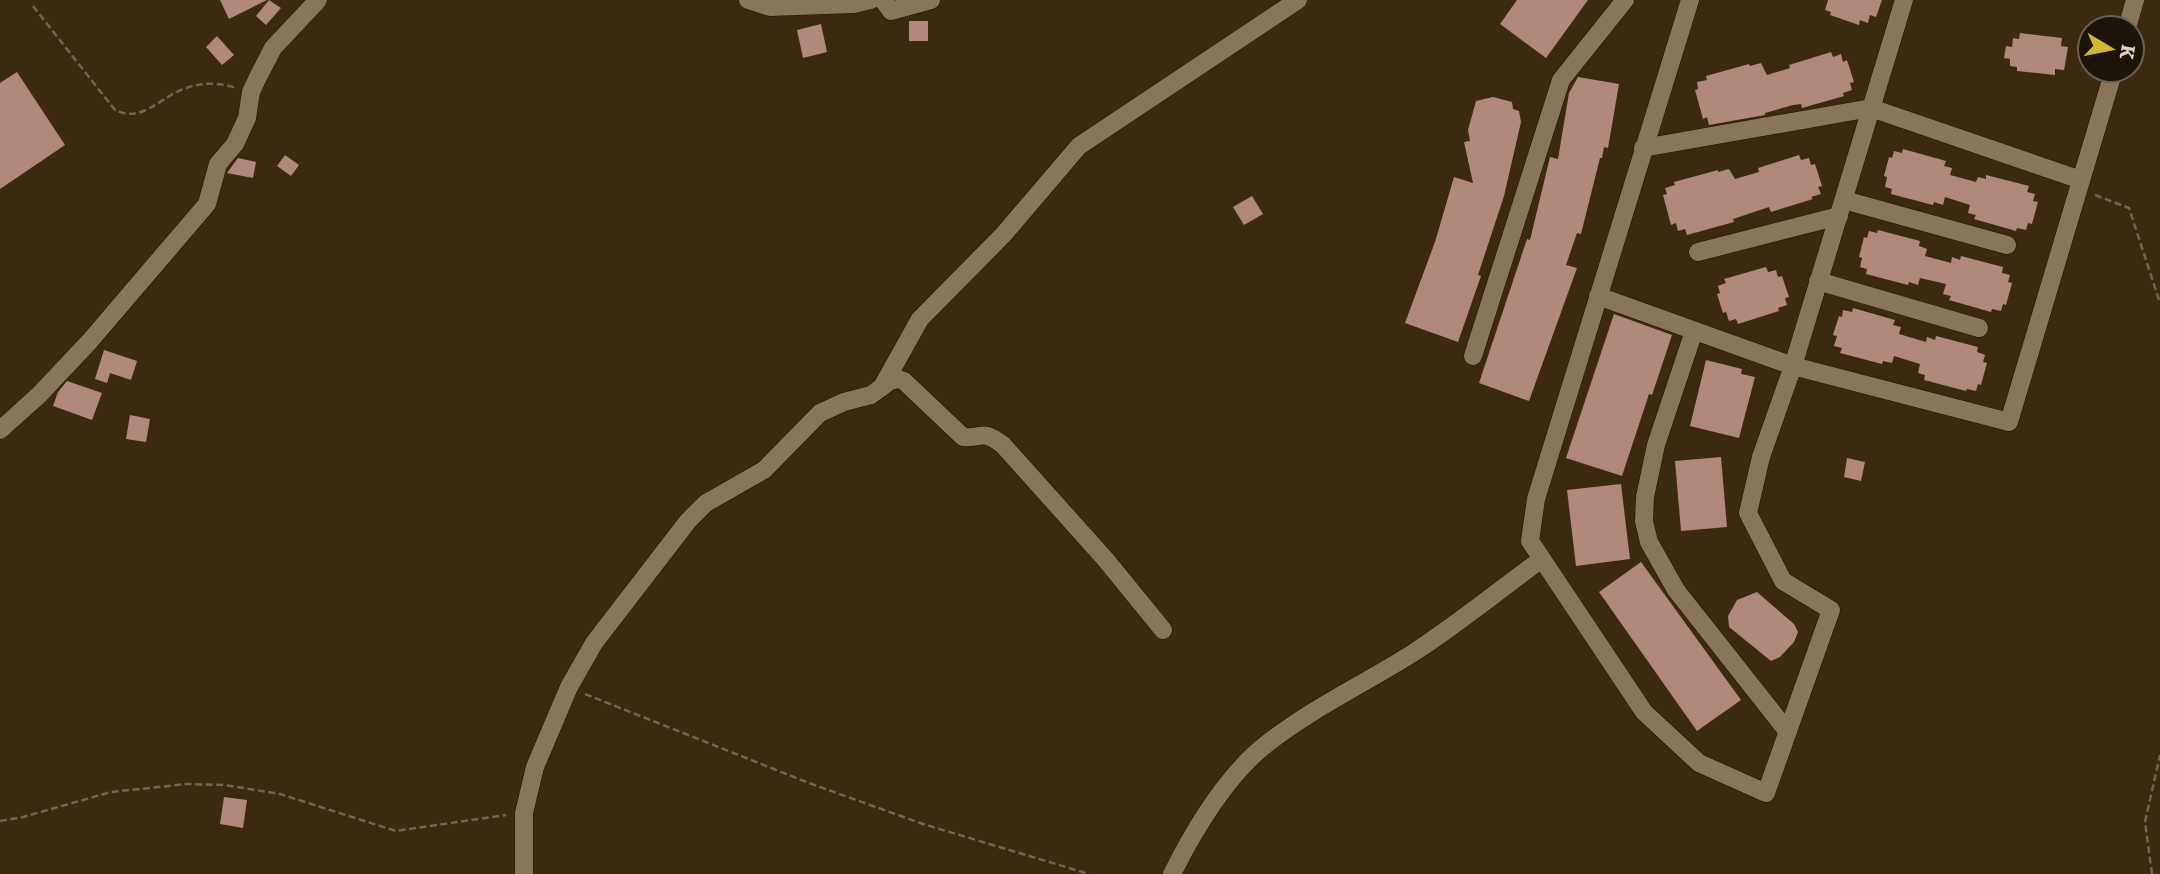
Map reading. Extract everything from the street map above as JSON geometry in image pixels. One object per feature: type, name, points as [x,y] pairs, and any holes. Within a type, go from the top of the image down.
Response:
[{"type":"street","points":[[0,430],[89,342],[207,204],[218,164],[235,144],[247,118],[251,92],[273,48],[318,0]]},
{"type":"street","points":[[748,0],[770,7],[854,4],[871,0]]},
{"type":"street","points":[[883,0],[891,11],[931,0]]},
{"type":"street","points":[[882,387],[920,319],[1003,235],[1079,146],[1298,0]]},
{"type":"street","points":[[1473,356],[1561,80],[1625,0]]},
{"type":"street","points":[[1690,0],[1536,499],[1530,541],[1644,712],[1699,763],[1766,793],[1831,610],[1783,581],[1748,513],[1761,457],[1793,366],[1905,0]]},
{"type":"street","points":[[1598,296],[1793,366],[2009,422],[2110,84]]},
{"type":"street","points":[[1643,148],[1871,108],[2080,184]]},
{"type":"street","points":[[1698,252],[1841,208],[2007,245]]},
{"type":"street","points":[[1818,282],[1979,328]]},
{"type":"street","points":[[1694,331],[1656,445],[1644,521],[1649,542],[1676,590],[1788,732]]},
{"type":"street","points":[[524,874],[524,813],[535,767],[569,687],[594,643],[688,521],[706,503],[764,470],[820,413],[844,402],[871,395],[898,379],[904,381],[962,437],[971,438],[980,434],[990,436],[1003,445],[1140,600],[1163,630]]},
{"type":"street","points":[[1172,874],[1223,789],[1264,746],[1314,712],[1414,652],[1542,559]]},
{"type":"path","points":[[33,6],[108,101],[122,114],[132,115],[145,111],[181,90],[196,85],[219,84],[251,92]]},
{"type":"path","points":[[2080,184],[2129,208],[2160,303]]},
{"type":"path","points":[[569,687],[676,732],[923,824],[1089,874]]},
{"type":"path","points":[[2152,874],[2145,822],[2160,755]]},
{"type":"path","points":[[0,821],[111,792],[187,784],[225,785],[280,794],[396,831],[524,813]]},
{"type":"building","points":[[220,0],[267,0],[229,19]]},
{"type":"building","points":[[269,0],[281,8],[266,25],[256,16]]},
{"type":"building","points":[[1517,0],[1588,0],[1546,58],[1500,24]]},
{"type":"building","points":[[1828,0],[1882,0],[1876,17],[1870,15],[1868,23],[1860,20],[1859,25],[1830,15],[1831,12],[1825,10]]},
{"type":"building","points":[[909,21],[928,21],[928,41],[909,41]]},
{"type":"building","points":[[821,24],[827,52],[803,58],[797,30]]},
{"type":"building","points":[[2020,33],[2062,38],[2061,46],[2068,47],[2064,70],[2055,69],[2055,75],[2017,71],[2017,67],[2010,66],[2010,59],[2004,58],[2006,46],[2012,47],[2013,38],[2019,39]]},
{"type":"building","points":[[217,36],[234,55],[222,65],[206,47]]},
{"type":"building","points":[[1831,52],[1833,57],[1841,54],[1843,62],[1847,60],[1854,82],[1850,83],[1852,90],[1843,93],[1844,96],[1802,108],[1801,104],[1793,105],[1765,115],[1709,125],[1707,117],[1703,119],[1695,90],[1698,89],[1697,82],[1707,80],[1706,76],[1761,63],[1767,75]]},
{"type":"building","points":[[17,72],[65,145],[0,189],[0,83]]},
{"type":"building","points":[[1578,77],[1619,84],[1608,148],[1604,147],[1600,158],[1581,234],[1577,233],[1566,265],[1577,268],[1529,401],[1479,383],[1527,239],[1530,240],[1550,157],[1558,159],[1569,93]]},
{"type":"building","points":[[1493,97],[1512,102],[1513,109],[1519,111],[1521,122],[1504,196],[1478,275],[1481,276],[1458,342],[1405,323],[1435,242],[1454,177],[1473,183],[1464,142],[1470,141],[1468,130],[1476,101]]},
{"type":"building","points":[[1903,149],[1946,161],[1944,166],[1952,168],[1950,175],[1976,182],[1978,177],[1986,179],[1986,175],[2029,186],[2027,192],[2035,194],[2033,201],[2038,202],[2032,224],[2028,223],[2026,230],[2017,228],[2016,231],[1974,219],[1976,215],[1968,213],[1970,205],[1945,197],[1943,205],[1934,202],[1933,205],[1891,194],[1892,189],[1885,187],[1887,177],[1884,176],[1889,157],[1892,158],[1894,151],[1902,153]]},
{"type":"building","points":[[285,155],[299,165],[291,176],[277,166]]},
{"type":"building","points":[[1799,155],[1801,160],[1809,158],[1811,165],[1815,164],[1822,186],[1818,187],[1821,194],[1811,197],[1813,199],[1771,212],[1769,207],[1733,219],[1734,222],[1687,235],[1685,229],[1678,231],[1676,223],[1671,225],[1663,195],[1667,194],[1665,188],[1675,185],[1674,182],[1729,169],[1735,179],[1759,172],[1758,168]]},
{"type":"building","points":[[238,158],[256,162],[253,178],[227,173]]},
{"type":"building","points":[[1252,196],[1263,214],[1244,225],[1233,207]]},
{"type":"building","points":[[1878,230],[1920,241],[1919,246],[1927,249],[1925,256],[1951,263],[1952,257],[1960,260],[1961,256],[2003,267],[2002,273],[2010,275],[2008,282],[2012,283],[2006,305],[2003,304],[2001,311],[1992,309],[1991,312],[1949,300],[1951,296],[1943,294],[1946,284],[1920,278],[1918,285],[1909,282],[1908,285],[1866,274],[1867,269],[1860,267],[1862,258],[1859,257],[1864,237],[1867,238],[1869,231],[1877,233]]},
{"type":"building","points":[[1766,267],[1768,272],[1776,270],[1778,277],[1782,276],[1789,297],[1785,298],[1787,305],[1778,308],[1779,311],[1738,324],[1736,319],[1729,321],[1726,312],[1723,313],[1717,294],[1720,293],[1718,286],[1726,283],[1724,279]]},
{"type":"building","points":[[1853,308],[1895,320],[1893,325],[1901,327],[1899,334],[1926,342],[1927,337],[1935,340],[1936,336],[1978,347],[1977,352],[1985,355],[1983,362],[1987,363],[1981,385],[1978,384],[1976,391],[1966,391],[1924,380],[1925,375],[1918,373],[1920,364],[1894,356],[1892,363],[1883,361],[1882,364],[1840,353],[1842,348],[1834,346],[1837,336],[1833,335],[1843,310],[1852,312]]},
{"type":"building","points":[[1614,314],[1672,335],[1622,476],[1566,458]]},
{"type":"building","points":[[104,350],[137,361],[131,380],[110,373],[107,383],[95,379]]},
{"type":"building","points":[[1706,360],[1742,369],[1741,374],[1755,377],[1739,438],[1690,426]]},
{"type":"building","points":[[67,381],[102,393],[92,420],[53,406],[58,392]]},
{"type":"building","points":[[130,415],[150,419],[146,442],[126,439]]},
{"type":"building","points":[[1721,457],[1727,527],[1681,531],[1675,461]]},
{"type":"building","points":[[1847,458],[1865,462],[1861,481],[1844,477]]},
{"type":"building","points":[[1621,484],[1630,559],[1576,566],[1567,490]]},
{"type":"building","points":[[1641,562],[1741,700],[1697,731],[1599,592]]},
{"type":"building","points":[[1757,592],[1794,624],[1798,632],[1794,642],[1780,657],[1771,661],[1729,627],[1728,616],[1737,600]]},
{"type":"building","points":[[224,797],[247,800],[243,828],[220,824]]}]
